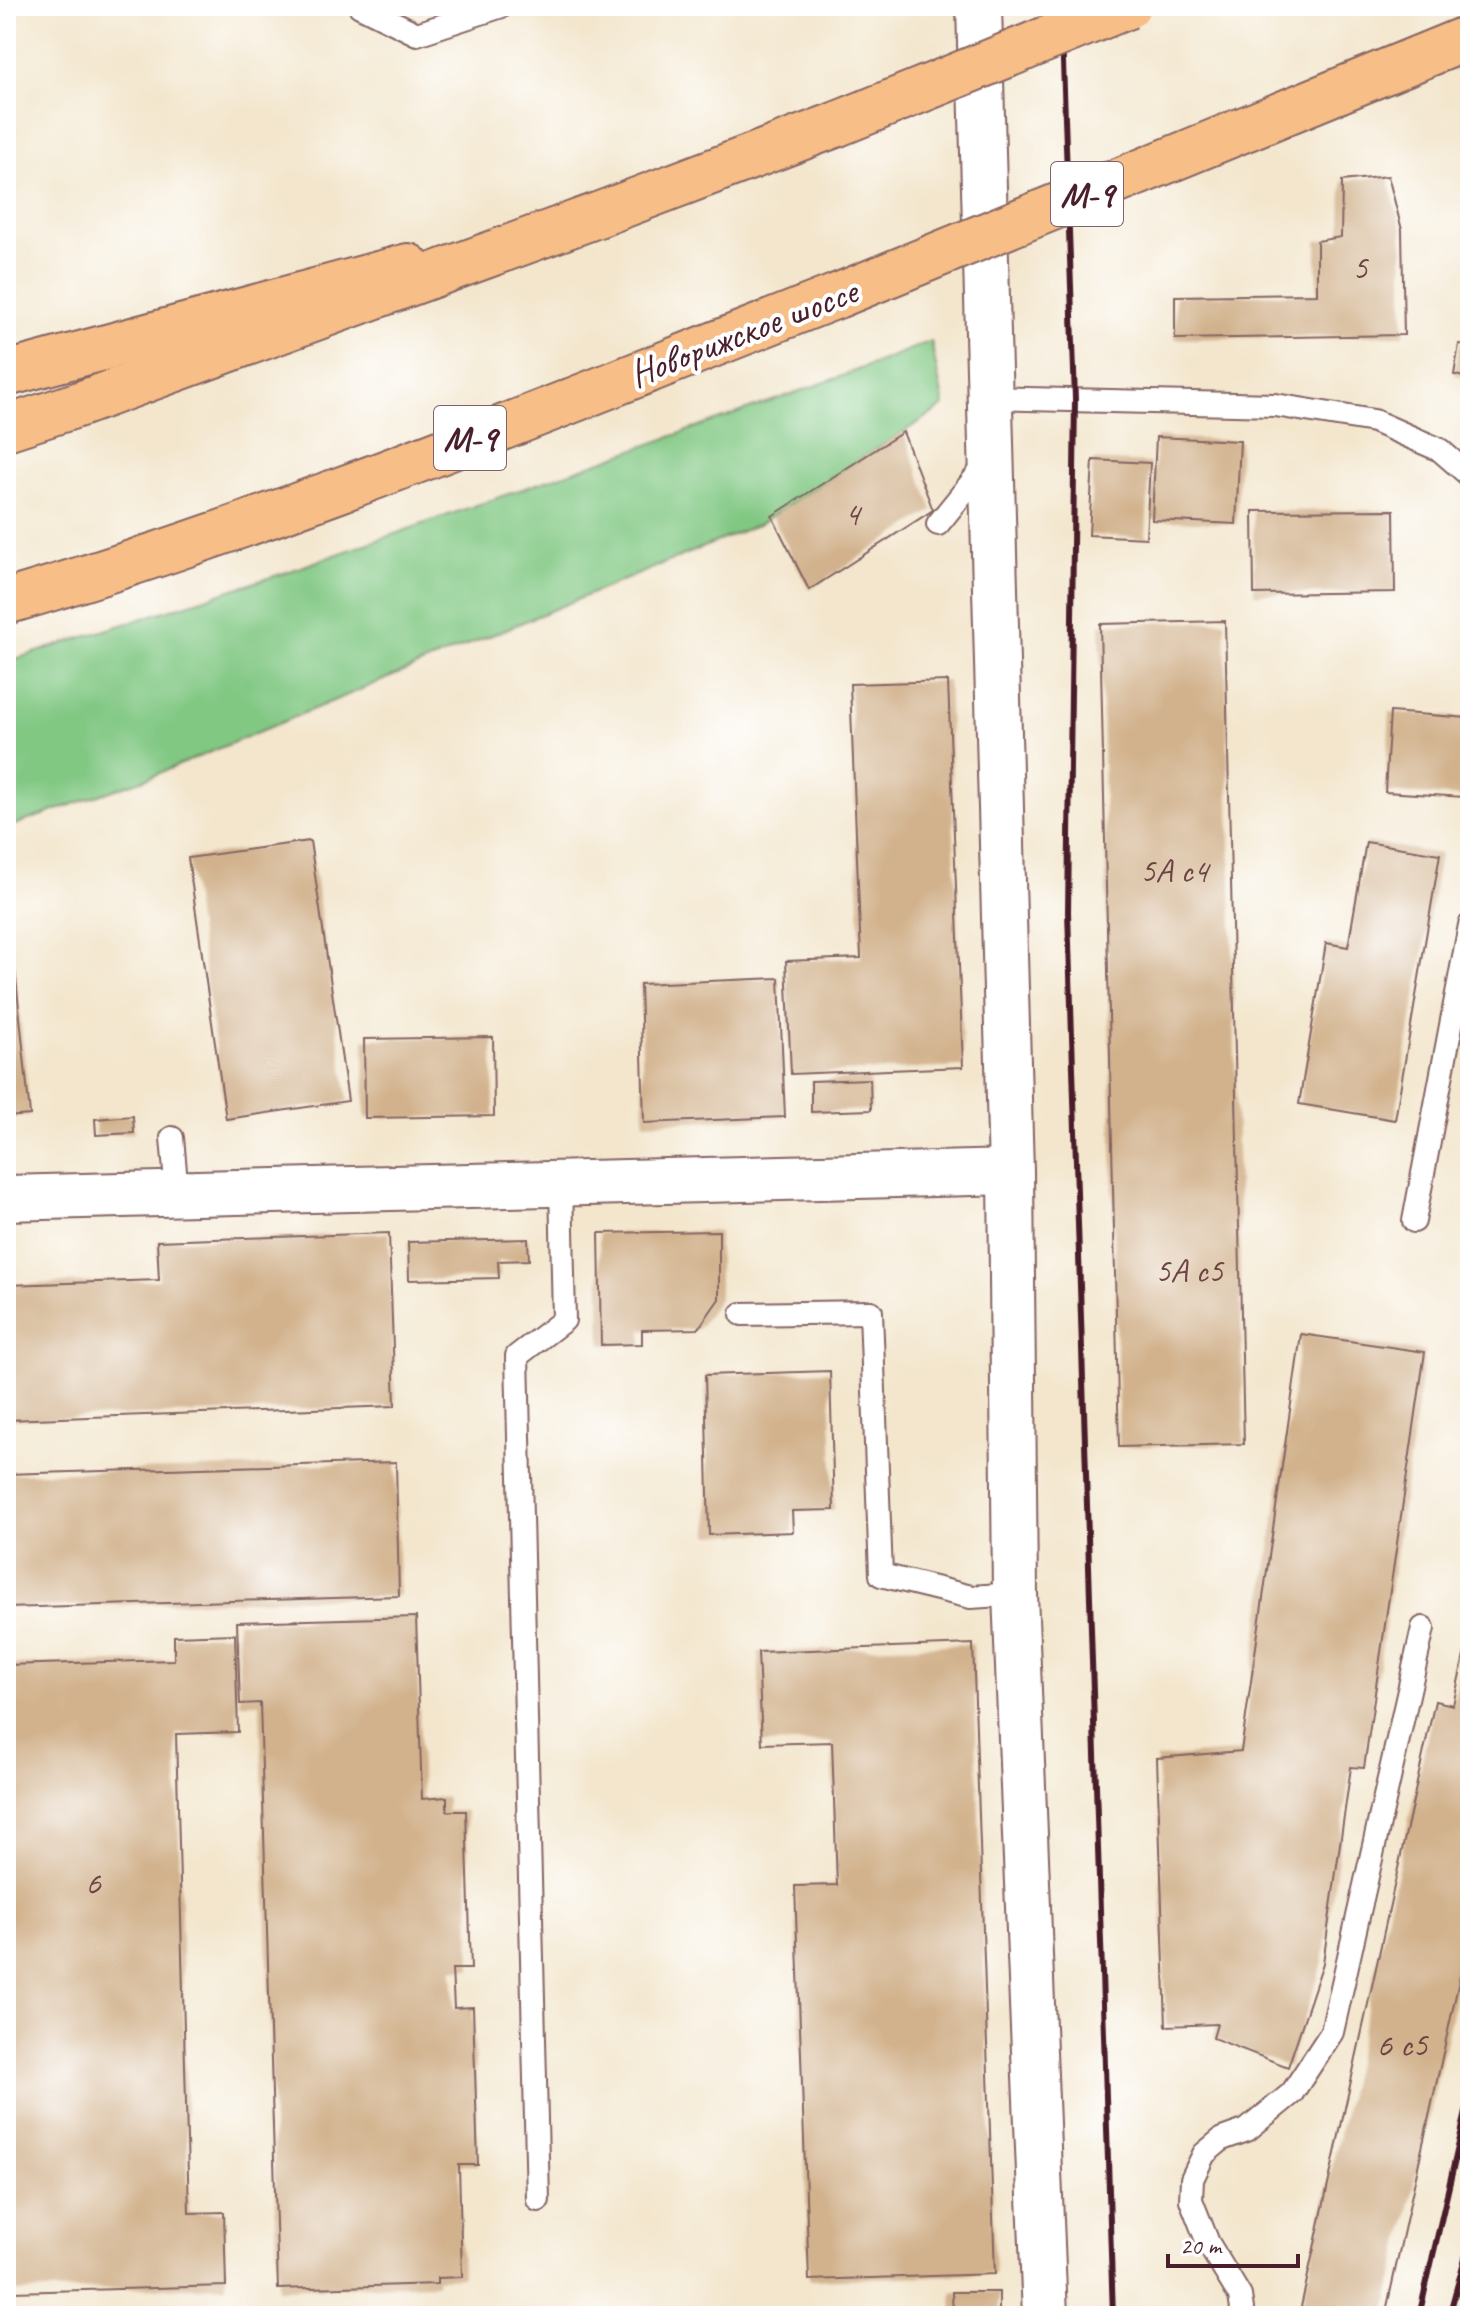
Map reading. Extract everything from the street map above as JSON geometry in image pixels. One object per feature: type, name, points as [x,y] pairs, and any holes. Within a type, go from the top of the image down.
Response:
[{"type":"main road","points":[[6,428],[80,404],[603,213],[835,125],[1128,6]]},
{"type":"main road","name":"Новорижское шоссе","points":[[6,602],[102,574],[282,511],[837,296],[1470,37]]},
{"type":"main road","points":[[6,374],[603,213]]},
{"type":"main road","name":"М-9","points":[[6,610],[102,574]]},
{"type":"street","points":[[979,6],[1011,1172],[1015,1594],[1045,2316]]},
{"type":"street","points":[[6,1198],[1011,1172]]},
{"type":"lane","points":[[360,6],[417,34],[502,6]]},
{"type":"lane","points":[[989,398],[1275,405],[1346,416],[1374,421],[1440,450],[1470,476]]},
{"type":"lane","points":[[938,524],[991,458]]},
{"type":"lane","points":[[1414,1221],[1470,925]]},
{"type":"lane","points":[[172,1138],[177,1193]]},
{"type":"lane","points":[[538,2200],[517,1356],[564,1320],[561,1183]]},
{"type":"lane","points":[[742,1314],[871,1312],[881,1575],[971,1597],[1015,1594]]},
{"type":"lane","points":[[1243,2316],[1240,2296],[1208,2243],[1191,2200],[1192,2179],[1204,2154],[1222,2139],[1247,2130],[1292,2093],[1332,2032],[1423,1628]]},
{"type":"green space","points":[[931,341],[944,406],[759,524],[150,777],[6,828],[6,662],[284,573],[837,378]]},
{"type":"building","points":[[1388,176],[1402,230],[1404,335],[1175,339],[1175,296],[1317,294],[1317,241],[1341,237],[1342,181]]},
{"type":"building","points":[[1459,344],[1470,345],[1470,378],[1454,375]]},
{"type":"building","points":[[903,432],[933,510],[809,590],[772,516]]},
{"type":"building","points":[[1156,437],[1240,441],[1236,524],[1152,520]]},
{"type":"building","points":[[1093,460],[1150,463],[1146,538],[1089,535]]},
{"type":"building","points":[[1394,510],[1395,592],[1254,594],[1253,511]]},
{"type":"building","points":[[1225,621],[1244,1444],[1119,1447],[1100,624]]},
{"type":"building","points":[[948,681],[963,1067],[791,1074],[786,961],[861,958],[850,684]]},
{"type":"building","points":[[1390,712],[1469,718],[1464,797],[1385,792]]},
{"type":"building","points":[[310,841],[348,1101],[226,1119],[188,858]]},
{"type":"building","points":[[1366,842],[1440,854],[1395,1120],[1299,1104],[1326,943],[1348,947]]},
{"type":"building","points":[[15,969],[30,1115],[6,1117],[6,970]]},
{"type":"building","points":[[779,978],[785,1117],[644,1123],[640,984]]},
{"type":"building","points":[[493,1037],[494,1116],[365,1118],[364,1039]]},
{"type":"building","points":[[870,1079],[871,1110],[811,1112],[811,1081]]},
{"type":"building","points":[[133,1116],[134,1133],[96,1135],[95,1119]]},
{"type":"building","points":[[719,1231],[719,1299],[698,1329],[642,1330],[642,1344],[601,1345],[599,1233]]},
{"type":"building","points":[[389,1233],[395,1406],[6,1420],[6,1285],[159,1280],[157,1241]]},
{"type":"building","points":[[528,1239],[529,1260],[498,1261],[499,1278],[409,1280],[408,1242]]},
{"type":"building","points":[[1301,1334],[1425,1352],[1364,1768],[1351,1767],[1323,1963],[1288,2067],[1213,2038],[1217,2024],[1166,2026],[1157,1758],[1241,1751]]},
{"type":"building","points":[[830,1371],[834,1510],[792,1511],[793,1532],[709,1535],[705,1375]]},
{"type":"building","points":[[396,1462],[399,1596],[6,1608],[6,1474]]},
{"type":"building","points":[[416,1617],[422,1799],[447,1797],[447,1811],[466,1811],[471,1969],[452,1969],[454,2008],[473,2007],[478,2165],[459,2165],[462,2277],[437,2278],[437,2284],[278,2289],[260,1703],[240,1704],[237,1622]]},
{"type":"building","points":[[1469,1633],[1470,1931],[1385,2316],[1299,2316],[1435,1701],[1453,1705]]},
{"type":"building","points":[[235,1634],[238,1732],[176,1734],[189,2213],[224,2212],[226,2286],[13,2292],[6,2031],[6,1665],[174,1660],[174,1636]]},
{"type":"building","points":[[973,1644],[995,2274],[809,2280],[795,1886],[837,1885],[832,1742],[762,1744],[758,1652]]},
{"type":"building","points":[[952,2292],[999,2292],[999,2316],[953,2316]]},
{"type":"railway","points":[[1061,6],[1075,399],[1068,912],[1113,2316]]},
{"type":"railway","points":[[1419,2316],[1470,2095]]},
{"type":"railway","points":[[1449,2316],[1470,2240]]}]
